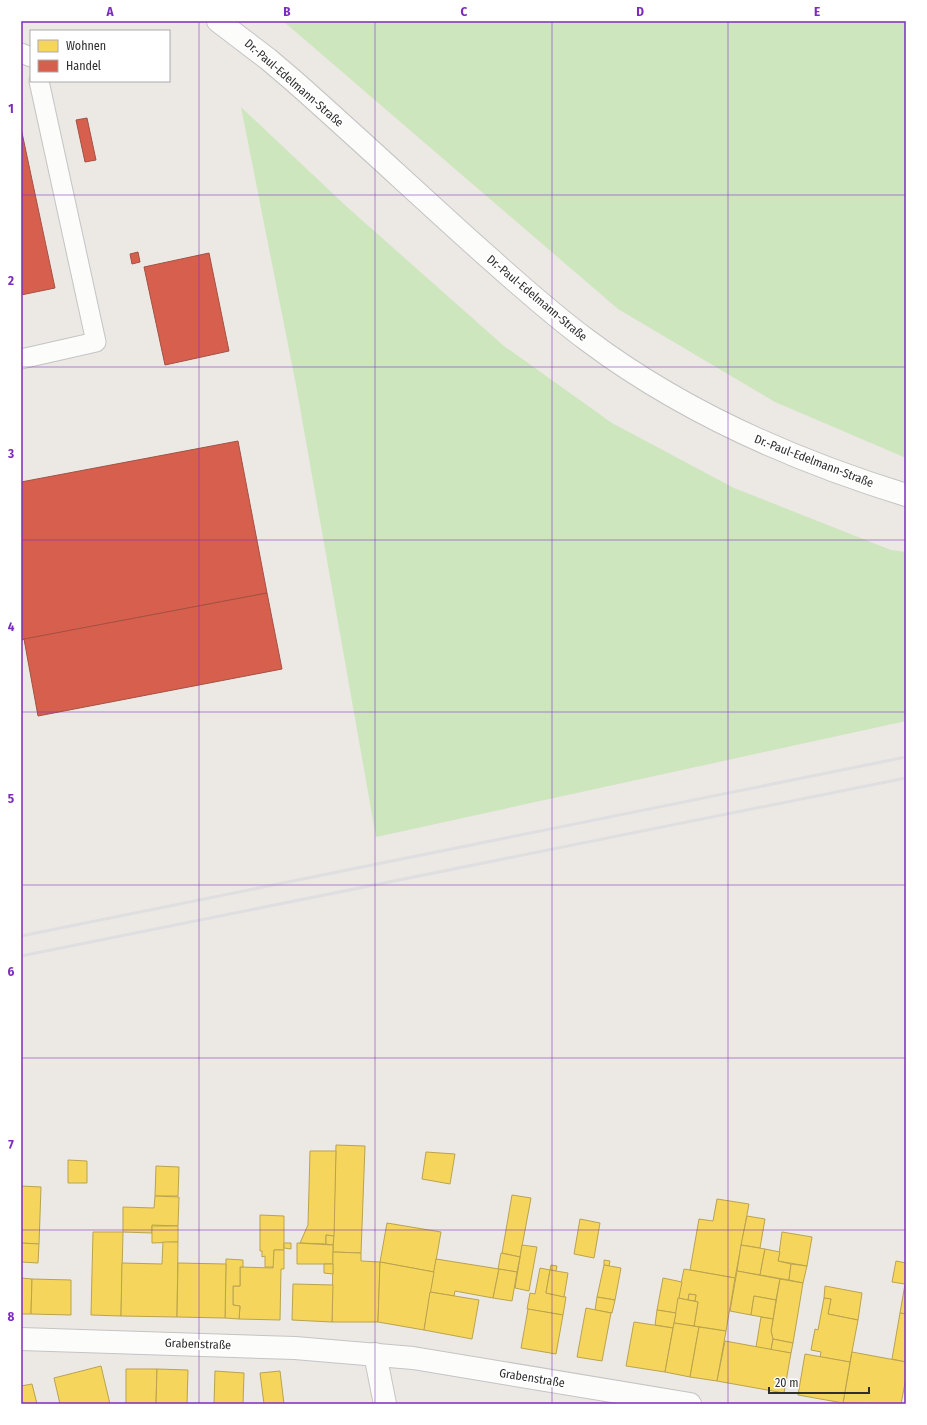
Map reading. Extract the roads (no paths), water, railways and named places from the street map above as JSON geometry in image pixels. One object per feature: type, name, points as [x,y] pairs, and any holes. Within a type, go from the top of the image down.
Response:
[{"type":"street","name":"Dr.-Paul-Edelmann-Straße","points":[[218,21],[268,59],[295,82],[520,286],[588,341],[670,395],[754,439],[830,470],[906,495]]},
{"type":"street","name":"Grabenstraße","points":[[21,1339],[295,1348],[375,1354],[420,1359],[690,1404]]},
{"type":"street","points":[[375,1354],[385,1404]]},
{"type":"lane","points":[[21,359],[96,342],[39,82]]},
{"type":"railway","points":[[21,936],[906,757]]},
{"type":"railway","points":[[21,956],[906,778]]}]
